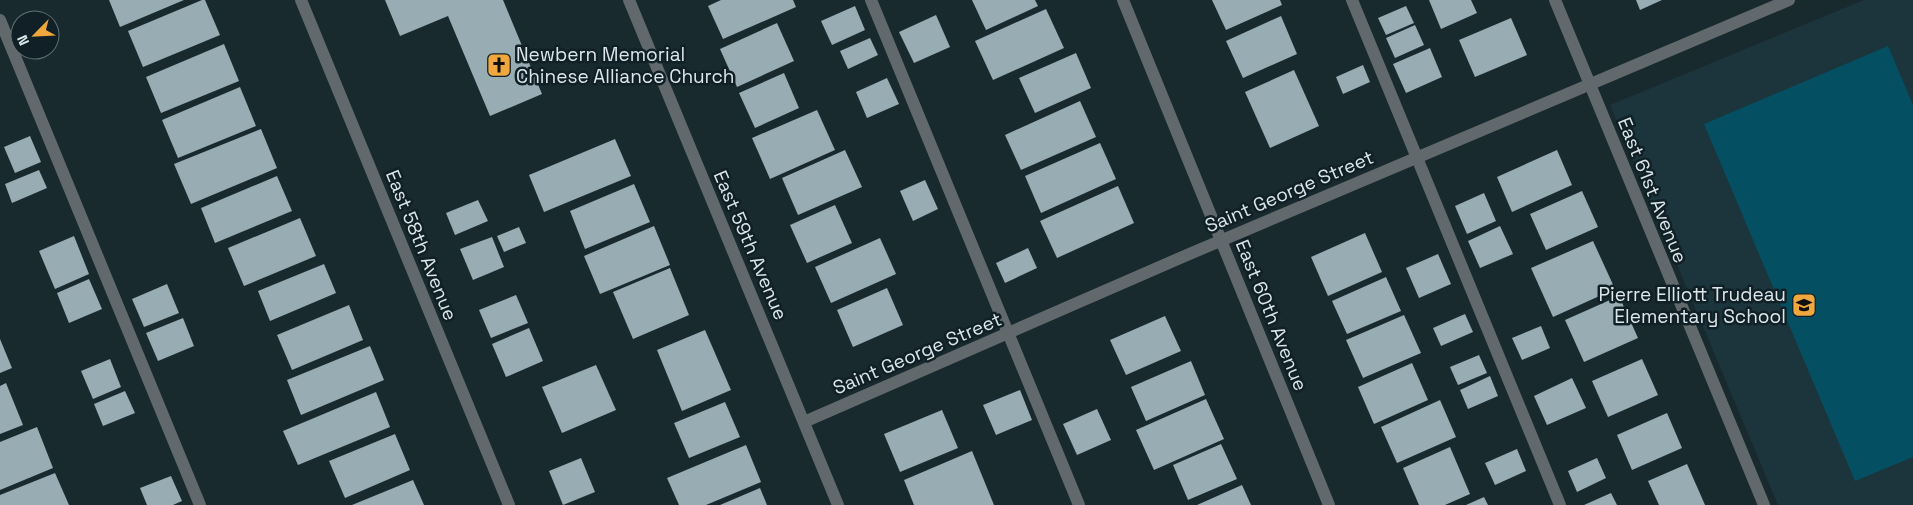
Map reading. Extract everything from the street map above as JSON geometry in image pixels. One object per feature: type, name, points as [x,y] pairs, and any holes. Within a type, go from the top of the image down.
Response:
[{"type":"street","name":"East 58th Avenue","points":[[301,0],[509,505]]},
{"type":"street","name":"East 59th Avenue","points":[[629,0],[838,505]]},
{"type":"street","points":[[871,0],[1079,505]]},
{"type":"street","name":"East 60th Avenue","points":[[1123,0],[1329,505]]},
{"type":"street","points":[[1352,0],[1560,505]]},
{"type":"street","name":"East 61st Avenue","points":[[1555,0],[1764,505]]},
{"type":"street","name":"Saint George Street","points":[[804,422],[1417,157],[1790,0]]},
{"type":"street","points":[[0,20],[200,505]]},
{"type":"shaded area","name":"Pierre Elliott Trudeau Elementary School","points":[[1864,0],[1913,0],[1913,505],[1778,505],[1610,105]]},
{"type":"shaded area","points":[[1888,46],[1913,105],[1913,457],[1855,481],[1704,124]]},
{"type":"building","points":[[109,0],[184,0],[120,27]]},
{"type":"building","points":[[205,0],[220,35],[143,67],[128,31]]},
{"type":"building","name":"Newbern Memorial Chinese Alliance Church","points":[[385,0],[503,0],[542,94],[490,116],[448,16],[400,36]]},
{"type":"building","points":[[721,0],[793,0],[796,7],[723,39],[708,6]]},
{"type":"building","points":[[972,0],[1035,0],[1038,6],[986,30]]},
{"type":"building","points":[[1212,0],[1280,0],[1282,5],[1226,30]]},
{"type":"building","points":[[1429,0],[1471,0],[1477,13],[1441,29]]},
{"type":"building","points":[[1636,0],[1662,0],[1640,10]]},
{"type":"building","points":[[855,6],[865,30],[832,45],[821,21]]},
{"type":"building","points":[[1406,6],[1414,23],[1386,35],[1378,18]]},
{"type":"building","points":[[1046,9],[1064,48],[993,80],[975,41]]},
{"type":"building","points":[[936,15],[950,47],[914,63],[899,32]]},
{"type":"building","points":[[1281,16],[1297,54],[1243,78],[1226,41]]},
{"type":"building","points":[[1511,18],[1527,55],[1475,77],[1459,40]]},
{"type":"building","points":[[777,23],[794,61],[737,87],[720,49]]},
{"type":"building","points":[[1415,25],[1424,45],[1395,58],[1386,38]]},
{"type":"building","points":[[870,38],[878,55],[848,69],[840,51]]},
{"type":"building","points":[[224,44],[239,81],[161,113],[146,77]]},
{"type":"building","points":[[1430,48],[1442,77],[1406,93],[1393,64]]},
{"type":"building","points":[[1076,53],[1091,88],[1035,113],[1019,78]]},
{"type":"building","points":[[1363,65],[1370,82],[1343,94],[1336,77]]},
{"type":"building","points":[[1294,70],[1319,126],[1270,148],[1245,92]]},
{"type":"building","points":[[784,73],[799,108],[755,128],[739,93]]},
{"type":"building","points":[[887,78],[899,104],[867,118],[856,92]]},
{"type":"building","points":[[240,87],[256,126],[178,158],[162,120]]},
{"type":"building","points":[[1080,101],[1096,137],[1021,170],[1005,135]]},
{"type":"building","points":[[817,110],[835,150],[770,179],[752,138]]},
{"type":"building","points":[[261,129],[277,168],[191,204],[174,164]]},
{"type":"building","points":[[30,136],[41,162],[15,173],[4,147]]},
{"type":"building","points":[[615,139],[631,176],[544,212],[529,175]]},
{"type":"building","points":[[1100,143],[1116,179],[1041,213],[1025,176]]},
{"type":"building","points":[[845,150],[862,187],[798,215],[782,178]]},
{"type":"building","points":[[1557,150],[1572,185],[1512,212],[1497,177]]},
{"type":"building","points":[[39,170],[47,188],[12,203],[5,184]]},
{"type":"building","points":[[277,176],[292,211],[215,243],[201,208]]},
{"type":"building","points":[[925,180],[938,209],[913,221],[900,191]]},
{"type":"building","points":[[634,184],[650,222],[585,249],[570,211]]},
{"type":"building","points":[[1118,186],[1134,223],[1057,258],[1040,221]]},
{"type":"building","points":[[1582,191],[1598,227],[1546,250],[1530,214]]},
{"type":"building","points":[[1484,193],[1496,221],[1467,234],[1455,206]]},
{"type":"building","points":[[478,200],[488,221],[455,235],[446,213]]},
{"type":"building","points":[[835,205],[852,243],[807,263],[790,225]]},
{"type":"building","points":[[300,218],[316,256],[244,286],[228,248]]},
{"type":"building","points":[[654,226],[670,265],[600,294],[584,256]]},
{"type":"building","points":[[1500,226],[1513,254],[1480,268],[1468,241]]},
{"type":"building","points":[[519,227],[526,243],[504,252],[497,236]]},
{"type":"building","points":[[1365,233],[1382,272],[1328,296],[1311,257]]},
{"type":"building","points":[[74,236],[89,274],[55,289],[39,251]]},
{"type":"building","points":[[492,237],[504,267],[473,280],[460,249]]},
{"type":"building","points":[[880,238],[896,274],[831,303],[815,267]]},
{"type":"building","points":[[1593,241],[1615,289],[1553,317],[1531,268]]},
{"type":"building","points":[[1028,248],[1037,268],[1005,283],[996,263]]},
{"type":"building","points":[[1438,254],[1451,284],[1419,298],[1406,268]]},
{"type":"building","points":[[324,264],[336,293],[270,321],[258,291]]},
{"type":"building","points":[[670,268],[689,315],[633,339],[613,292]]},
{"type":"building","points":[[1386,277],[1401,311],[1347,334],[1332,301]]},
{"type":"building","points":[[89,279],[102,309],[69,323],[57,293]]},
{"type":"building","points":[[167,284],[179,313],[144,327],[132,299]]},
{"type":"building","points":[[887,288],[903,325],[853,347],[837,310]]},
{"type":"building","points":[[516,295],[528,323],[491,338],[479,310]]},
{"type":"building","points":[[1619,296],[1638,338],[1584,362],[1565,320]]},
{"type":"building","points":[[349,305],[363,340],[292,370],[277,335]]},
{"type":"building","points":[[1465,314],[1473,332],[1441,346],[1433,328]]},
{"type":"building","points":[[1404,315],[1421,353],[1363,378],[1346,340]]},
{"type":"building","points":[[1165,316],[1181,351],[1126,375],[1110,340]]},
{"type":"building","points":[[183,318],[194,346],[158,361],[146,333]]},
{"type":"building","points":[[1541,326],[1550,348],[1522,360],[1512,338]]},
{"type":"building","points":[[529,328],[543,361],[506,377],[492,344]]},
{"type":"building","points":[[705,330],[731,390],[682,411],[657,350]]},
{"type":"building","points":[[0,339],[12,368],[0,373]]},
{"type":"building","points":[[370,346],[384,380],[301,415],[287,380]]},
{"type":"building","points":[[1479,355],[1487,373],[1458,385],[1450,367]]},
{"type":"building","points":[[110,359],[121,387],[93,399],[81,371]]},
{"type":"building","points":[[1642,359],[1658,395],[1608,417],[1592,381]]},
{"type":"building","points":[[1191,361],[1205,395],[1146,421],[1131,387]]},
{"type":"building","points":[[1412,363],[1428,400],[1374,424],[1358,387]]},
{"type":"building","points":[[596,365],[616,410],[562,433],[542,387]]},
{"type":"building","points":[[1490,376],[1498,396],[1468,409],[1460,390]]},
{"type":"building","points":[[1572,378],[1586,408],[1547,425],[1534,396]]},
{"type":"building","points":[[6,383],[23,425],[0,434],[0,386]]},
{"type":"building","points":[[1020,390],[1032,420],[996,435],[983,405]]},
{"type":"building","points":[[125,391],[135,413],[103,426],[94,404]]},
{"type":"building","points":[[376,392],[390,427],[298,465],[283,431]]},
{"type":"building","points":[[1206,399],[1224,439],[1154,470],[1136,430]]},
{"type":"building","points":[[1440,400],[1456,437],[1397,463],[1381,427]]},
{"type":"building","points":[[725,402],[740,437],[689,458],[674,423]]},
{"type":"building","points":[[1097,409],[1111,440],[1077,455],[1063,424]]},
{"type":"building","points":[[942,410],[958,448],[900,472],[884,434]]},
{"type":"building","points":[[1667,413],[1682,448],[1632,470],[1617,435]]},
{"type":"building","points":[[37,427],[53,468],[0,490],[0,442]]},
{"type":"building","points":[[395,434],[410,470],[345,498],[329,461]]},
{"type":"building","points":[[1221,444],[1237,479],[1188,500],[1173,465]]},
{"type":"building","points":[[746,445],[761,482],[706,505],[679,505],[667,478]]},
{"type":"building","points":[[1450,447],[1470,494],[1445,505],[1419,505],[1403,468]]},
{"type":"building","points":[[1517,449],[1526,471],[1495,485],[1485,463]]},
{"type":"building","points":[[972,451],[994,505],[914,505],[904,480]]},
{"type":"building","points":[[581,458],[595,492],[563,505],[549,471]]},
{"type":"building","points":[[1597,458],[1606,478],[1577,492],[1568,471]]},
{"type":"building","points":[[1687,464],[1705,505],[1659,505],[1648,481]]},
{"type":"building","points":[[55,473],[69,505],[0,505],[0,495]]},
{"type":"building","points":[[171,476],[182,501],[173,505],[147,505],[140,488]]},
{"type":"building","points":[[413,480],[424,505],[352,505]]},
{"type":"building","points":[[1242,485],[1251,505],[1197,505]]},
{"type":"building","points":[[760,488],[767,505],[720,505]]},
{"type":"building","points":[[1611,493],[1617,505],[1584,505]]},
{"type":"building","points":[[1484,497],[1488,505],[1466,505]]},
{"type":"place","name":"Newbern Memorial Chinese Alliance Church","points":[[499,65]]},
{"type":"place","name":"Pierre Elliott Trudeau Elementary School","points":[[1804,305]]}]
